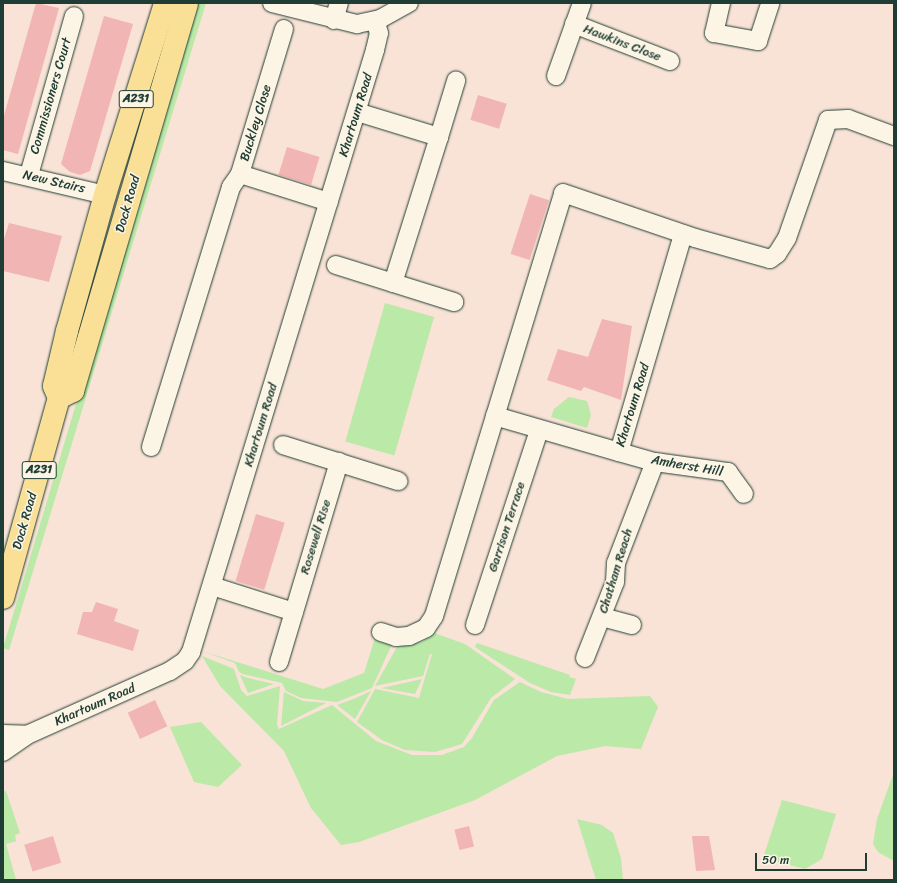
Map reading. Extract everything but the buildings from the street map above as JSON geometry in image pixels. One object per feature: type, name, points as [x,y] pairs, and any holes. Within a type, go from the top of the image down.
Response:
[{"type":"main road","name":"Dock Road","points":[[3,598],[59,398],[54,386],[79,287],[105,195],[165,3]]},
{"type":"main road","name":"Dock Road","points":[[59,398],[73,390],[187,3]]},
{"type":"main road","points":[[105,195],[129,203]]},
{"type":"main road","points":[[79,287],[102,293]]},
{"type":"street","points":[[272,3],[334,20],[358,24],[375,21],[408,3]]},
{"type":"street","points":[[334,20],[339,3]]},
{"type":"street","name":"Hawkins Close","points":[[556,76],[582,3]]},
{"type":"street","points":[[721,3],[714,33],[758,41],[770,3]]},
{"type":"street","name":"Commissioners Court","points":[[29,176],[74,16]]},
{"type":"street","name":"Khartoum Road","points":[[5,746],[170,671],[185,661],[191,652],[357,112],[379,36],[375,21]]},
{"type":"street","name":"Hawkins Close","points":[[574,24],[670,61]]},
{"type":"street","name":"Buckley Close","points":[[284,29],[240,174],[329,202]]},
{"type":"street","points":[[393,283],[456,81]]},
{"type":"street","points":[[357,112],[439,137]]},
{"type":"street","points":[[382,632],[394,636],[407,637],[420,632],[432,620],[563,193],[683,234],[770,259],[777,254],[787,238],[828,120],[848,119],[894,136]]},
{"type":"street","name":"New Stairs","points":[[3,171],[105,195]]},
{"type":"street","points":[[152,447],[231,187],[240,174]]},
{"type":"street","name":"Khartoum Road","points":[[495,416],[619,452],[683,234]]},
{"type":"street","points":[[336,265],[454,302]]},
{"type":"street","name":"Garrison Terrace","points":[[475,625],[539,430]]},
{"type":"street","points":[[283,445],[398,480]]},
{"type":"street","name":"Amherst Hill","points":[[619,452],[655,462],[728,472],[744,494]]},
{"type":"street","name":"Rosewell Rise","points":[[279,662],[339,462]]},
{"type":"street","name":"Chatham Reach","points":[[585,658],[615,582],[616,563],[655,462]]},
{"type":"street","points":[[212,586],[294,612]]},
{"type":"street","points":[[602,617],[632,625]]},
{"type":"green space","points":[[196,3],[206,3],[9,650],[3,648]]},
{"type":"green space","points":[[385,303],[434,317],[394,455],[345,441]]},
{"type":"green space","points":[[569,397],[587,401],[591,415],[587,428],[551,417],[554,409]]},
{"type":"green space","points":[[434,633],[465,644],[515,679],[491,698],[462,744],[435,752],[405,750],[382,740],[357,722],[375,689],[419,698],[432,654],[430,654],[423,676],[375,686],[397,647],[422,642]]},
{"type":"green space","points":[[375,638],[392,644],[372,688],[337,702],[301,698],[286,691],[282,683],[243,674],[239,672],[235,663],[202,651],[323,689],[364,673]]},
{"type":"green space","points":[[477,643],[570,675],[569,677],[576,679],[570,695],[551,692],[530,683],[475,647]]},
{"type":"green space","points":[[202,656],[234,669],[241,690],[247,696],[280,686],[277,725],[279,729],[332,705],[376,741],[412,755],[442,755],[464,747],[472,738],[494,700],[520,682],[541,692],[568,699],[650,696],[658,707],[641,749],[605,746],[557,756],[475,800],[359,842],[341,845],[311,808],[284,751],[220,686]]},
{"type":"green space","points":[[240,675],[248,678],[274,684],[248,693]]},
{"type":"green space","points":[[422,679],[415,694],[381,688],[382,688]]},
{"type":"green space","points":[[371,691],[355,719],[337,705],[356,698]]},
{"type":"green space","points":[[284,692],[303,701],[326,703],[281,726]]},
{"type":"green space","points":[[201,722],[242,765],[218,787],[194,782],[170,727]]},
{"type":"green space","points":[[894,772],[894,861],[878,852],[873,844],[877,819]]},
{"type":"green space","points":[[6,791],[20,833],[15,835],[16,841],[6,844],[16,880],[3,880],[3,792]]},
{"type":"green space","points":[[782,800],[836,814],[822,859],[805,869],[763,858]]},
{"type":"green space","points":[[577,819],[602,825],[613,833],[621,858],[623,880],[596,880]]}]
